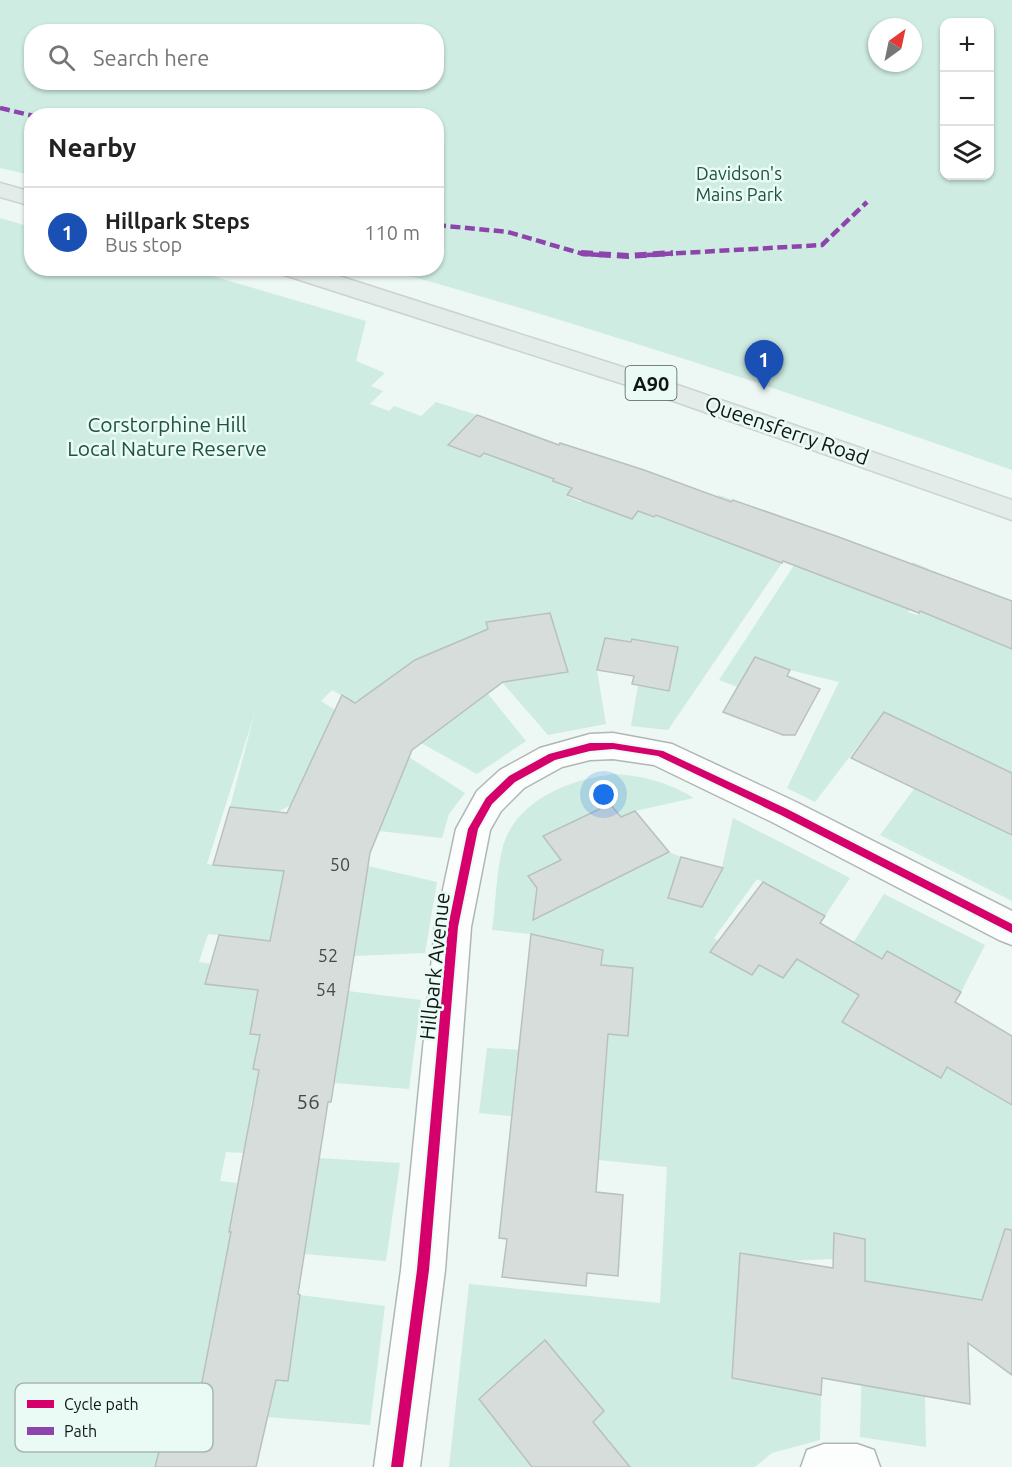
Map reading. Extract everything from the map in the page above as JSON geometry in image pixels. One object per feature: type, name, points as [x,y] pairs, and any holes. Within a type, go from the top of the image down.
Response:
[{"type":"main road","points":[[0,190],[24,197]]},
{"type":"main road","name":"Queensferry Road","points":[[313,276],[526,342],[683,394],[1012,510]]},
{"type":"street","name":"Hillpark Avenue","points":[[397,1467],[423,1270],[453,927],[473,829],[489,801],[512,778],[552,757],[590,747],[613,746],[660,753],[784,812],[1012,929]]},
{"type":"street","points":[[824,1467],[857,1467]]},
{"type":"green space","name":"Davidson's Mains Park","points":[[0,0],[1012,0],[1012,470],[700,364],[410,276],[444,276],[444,108],[24,108],[24,173],[0,168]]},
{"type":"green space","name":"Corstorphine Hill Local Nature Reserve","points":[[0,218],[24,225],[24,276],[212,276],[366,321],[356,361],[385,373],[371,386],[383,391],[370,404],[389,411],[394,406],[421,416],[436,402],[477,415],[449,445],[480,457],[484,453],[502,460],[510,452],[572,488],[566,496],[581,502],[614,462],[644,470],[611,511],[631,519],[638,511],[654,517],[657,513],[715,499],[719,495],[733,500],[708,534],[782,563],[668,730],[631,726],[638,685],[669,690],[678,647],[632,639],[631,642],[605,639],[597,670],[606,724],[548,735],[502,682],[568,672],[549,613],[487,622],[490,636],[472,674],[526,741],[477,774],[421,743],[476,702],[418,659],[363,698],[353,702],[332,690],[321,701],[465,793],[449,814],[442,838],[379,831],[404,770],[291,805],[277,812],[230,807],[255,712],[207,864],[261,869],[286,861],[268,951],[235,937],[208,934],[199,962],[211,964],[206,984],[248,989],[259,985],[250,1034],[276,1035],[258,1043],[253,1069],[269,1071],[264,1098],[252,1099],[244,1153],[226,1152],[220,1181],[237,1183],[229,1232],[307,1238],[319,1158],[400,1163],[386,1261],[293,1253],[204,1375],[288,1381],[300,1295],[385,1306],[370,1425],[267,1417],[213,1410],[213,1383],[15,1383],[15,1452],[159,1452],[155,1467],[0,1467]]},
{"type":"green space","points":[[804,550],[911,564],[913,562],[929,569],[906,604],[911,607],[908,612],[917,615],[920,611],[967,631],[977,616],[1012,649],[1012,829],[1009,834],[1012,835],[1012,901],[880,835],[914,789],[958,810],[987,761],[884,712],[815,802],[787,788],[839,682],[790,670],[756,657],[738,687],[719,680]]},
{"type":"green space","points":[[615,774],[656,781],[694,798],[635,811],[621,817],[610,804],[544,836],[561,860],[528,876],[553,910],[669,852],[681,857],[668,898],[701,907],[713,866],[722,867],[733,818],[850,878],[825,916],[757,879],[714,938],[718,941],[710,952],[751,975],[759,965],[783,978],[797,959],[853,943],[884,894],[985,945],[961,992],[887,952],[974,1019],[990,1023],[969,1059],[982,1088],[1012,1105],[1012,1273],[977,1317],[871,1386],[925,1396],[926,1447],[860,1437],[865,1239],[835,1233],[833,1259],[789,1261],[740,1253],[732,1378],[821,1395],[820,1440],[772,1453],[755,1467],[609,1467],[593,1422],[604,1411],[545,1341],[479,1399],[532,1467],[449,1467],[469,1284],[660,1303],[667,1167],[599,1160],[605,1071],[517,1062],[511,1116],[479,1113],[487,1048],[588,1054],[594,1033],[628,1036],[632,969],[601,965],[602,950],[531,934],[492,930],[503,846],[520,816],[548,794],[581,781]]},
{"type":"green space","points":[[368,866],[437,882],[425,953],[354,956]]},
{"type":"green space","points":[[348,991],[421,1000],[409,1089],[334,1083]]},
{"type":"building","points":[[477,415],[559,445],[560,443],[644,470],[731,502],[733,500],[1012,601],[1012,649],[920,611],[919,613],[656,515],[654,517],[638,511],[632,519],[567,495],[572,488],[553,481],[554,479],[484,453],[480,457],[448,445]]},
{"type":"building","points":[[550,613],[568,672],[503,682],[412,750],[370,853],[298,1294],[300,1295],[288,1381],[276,1380],[256,1467],[155,1467],[159,1452],[213,1452],[213,1383],[202,1383],[259,1070],[253,1069],[260,1035],[250,1034],[258,990],[205,984],[219,935],[270,941],[284,871],[213,865],[230,807],[287,813],[342,695],[355,703],[415,660],[488,629],[486,622]]},
{"type":"building","points":[[605,638],[631,642],[632,639],[678,647],[669,691],[632,684],[634,676],[597,670]]},
{"type":"building","points":[[755,657],[790,670],[787,676],[820,689],[795,735],[783,735],[723,712]]},
{"type":"building","points":[[884,712],[1012,773],[1012,835],[851,758]]},
{"type":"building","points":[[610,804],[621,817],[635,811],[669,852],[533,920],[537,888],[528,876],[561,860],[543,836]]},
{"type":"building","points":[[681,857],[723,868],[702,907],[668,898]]},
{"type":"building","points":[[763,882],[825,916],[820,923],[882,959],[887,951],[961,992],[955,1002],[1012,1036],[1012,1105],[947,1067],[941,1078],[842,1022],[859,995],[797,959],[783,978],[759,965],[752,975],[710,952]]},
{"type":"building","points":[[531,934],[603,950],[601,965],[633,968],[628,1036],[608,1034],[596,1192],[623,1195],[618,1276],[587,1273],[586,1286],[502,1277],[507,1239],[499,1238]]},
{"type":"building","points":[[1005,1229],[1012,1230],[1012,1375],[968,1343],[970,1404],[822,1378],[821,1395],[732,1378],[740,1253],[833,1268],[834,1233],[865,1239],[865,1281],[982,1300]]},
{"type":"building","points":[[545,1340],[604,1411],[593,1422],[630,1467],[532,1467],[479,1399]]},
{"type":"marked path","points":[[0,108],[24,114]]},
{"type":"marked path","points":[[444,226],[508,232],[583,254],[628,256],[822,245],[867,202]]},
{"type":"cycle path","points":[[397,1467],[423,1270],[453,927],[473,829],[489,801],[512,779],[552,757],[590,747],[613,746],[660,753],[784,812],[1012,929]]},
{"type":"place","name":"Hillpark Steps","points":[[764,390]]}]
